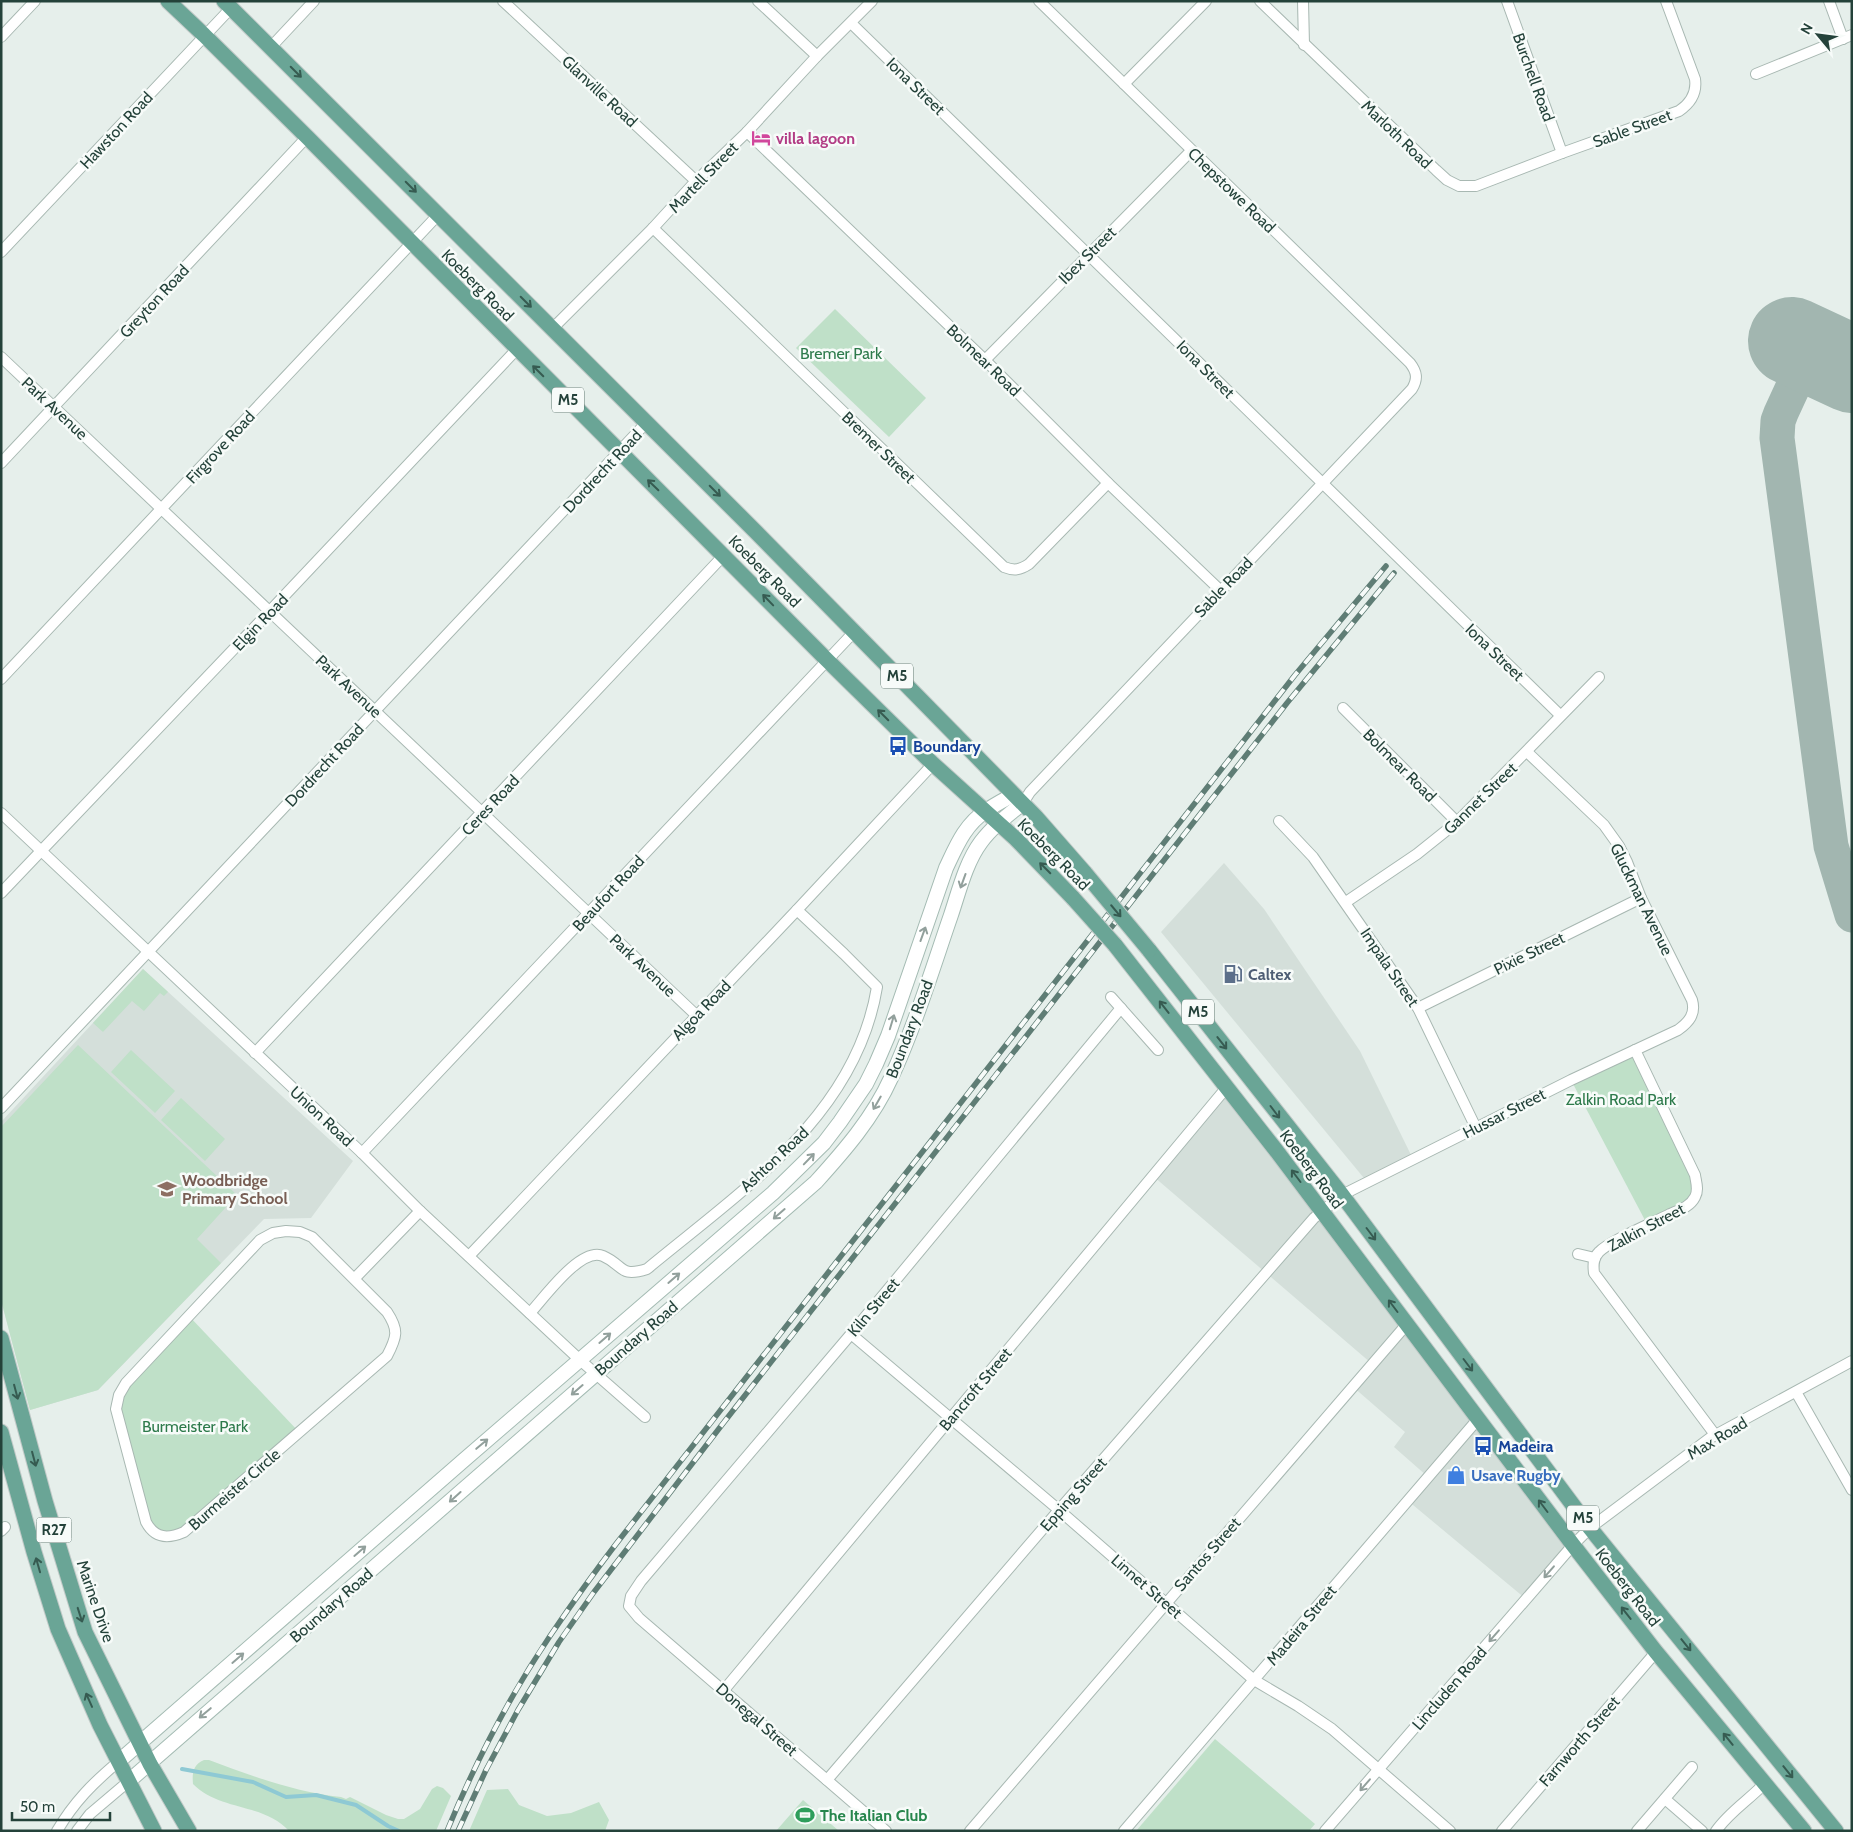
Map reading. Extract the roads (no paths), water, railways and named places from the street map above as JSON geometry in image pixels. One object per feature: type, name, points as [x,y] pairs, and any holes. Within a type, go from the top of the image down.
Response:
[{"type":"main road","name":"Koeberg Road","points":[[168,1],[827,660],[932,764],[1016,839],[1073,898],[1136,970],[1322,1210],[1573,1545],[1656,1652],[1804,1831]]},
{"type":"main road","name":"Koeberg Road","points":[[227,4],[854,632],[1022,797],[1149,950],[1342,1195],[1590,1528],[1836,1831]]},
{"type":"main road","name":"Boundary Road","points":[[118,1762],[774,1193],[824,1143],[866,1084],[884,1046],[954,850],[967,829],[984,811],[1022,797]]},
{"type":"main road","name":"Boundary Road","points":[[129,1781],[150,1764],[185,1730],[349,1591],[816,1182],[855,1137],[890,1081],[903,1051],[970,862],[982,840],[1022,797]]},
{"type":"main road","name":"Marine Drive","points":[[1,1338],[45,1501],[85,1632],[150,1764],[188,1831]]},
{"type":"main road","name":"R27","points":[[1,1432],[34,1552],[58,1628],[100,1725],[154,1831]]},
{"type":"street","points":[[1,37],[36,1]]},
{"type":"street","points":[[271,48],[314,1]]},
{"type":"street","name":"Glanville Road","points":[[503,1],[696,181]]},
{"type":"street","points":[[758,1],[817,56]]},
{"type":"street","name":"Martell Street","points":[[552,329],[653,228],[696,181],[747,132],[817,56],[872,1]]},
{"type":"street","name":"Chepstowe Road","points":[[1039,1],[1410,363],[1415,370],[1416,383]]},
{"type":"street","points":[[1124,84],[1206,1]]},
{"type":"street","name":"Marloth Road","points":[[1260,1],[1447,180],[1459,186],[1476,186],[1562,153]]},
{"type":"street","points":[[1303,1],[1304,45]]},
{"type":"street","name":"Burchell Road","points":[[1507,1],[1562,153]]},
{"type":"street","name":"Sable Street","points":[[1562,153],[1679,111],[1690,101],[1696,86],[1695,79],[1666,1]]},
{"type":"street","points":[[1756,74],[1848,37],[1829,1]]},
{"type":"street","name":"Hawston Road","points":[[1,252],[204,35],[227,4]]},
{"type":"street","name":"Iona Street","points":[[851,23],[1560,715]]},
{"type":"street","name":"Bolmear Road","points":[[747,132],[985,360],[1108,483],[1220,590]]},
{"type":"street","name":"Greyton Road","points":[[1,463],[307,138]]},
{"type":"street","name":"Ibex Street","points":[[985,360],[1191,151]]},
{"type":"street","name":"Firgrove Road","points":[[1,679],[438,215]]},
{"type":"street","name":"Bremer Street","points":[[653,228],[1004,567],[1012,570],[1029,564],[1108,483]]},
{"type":"street","name":"Elgin Road","points":[[1,893],[517,349]]},
{"type":"street","name":"Park Avenue","points":[[1,357],[696,1015]]},
{"type":"street","name":"Sable Road","points":[[1022,797],[1322,484],[1416,383]]},
{"type":"street","name":"Dordrecht Road","points":[[1,1108],[646,423]]},
{"type":"street","name":"Ceres Road","points":[[255,1054],[724,555]]},
{"type":"street","name":"Beaufort Road","points":[[362,1153],[854,632]]},
{"type":"street","name":"Gannet Street","points":[[1346,902],[1417,854],[1457,822],[1527,752],[1560,715],[1600,677]]},
{"type":"street","name":"Bolmear Road","points":[[1343,708],[1457,822]]},
{"type":"street","name":"Gluckman Avenue","points":[[1527,752],[1604,825],[1619,846],[1641,898],[1692,1000],[1694,1007],[1692,1016]]},
{"type":"street","name":"Algoa Road","points":[[470,1256],[797,910],[932,764]]},
{"type":"street","name":"Union Road","points":[[1,813],[362,1153],[420,1211],[595,1374],[645,1417]]},
{"type":"street","name":"Impala Street","points":[[1279,822],[1313,857],[1418,1008],[1476,1128]]},
{"type":"street","name":"Pixie Street","points":[[1418,1008],[1641,898]]},
{"type":"street","name":"Ashton Road","points":[[530,1313],[573,1265],[583,1258],[594,1254],[602,1255],[627,1272],[638,1272],[647,1269],[742,1190],[783,1153],[808,1129],[829,1102],[847,1074],[860,1048],[868,1025],[877,987],[797,910]]},
{"type":"street","points":[[1111,997],[1158,1050]]},
{"type":"street","name":"Kiln Street","points":[[629,1606],[631,1596],[641,1581],[851,1334],[1121,1008]]},
{"type":"street","name":"Hussar Street","points":[[1322,1210],[1342,1195],[1571,1080],[1678,1030],[1692,1016]]},
{"type":"street","name":"Zalkin Street","points":[[1635,1050],[1695,1175],[1696,1196],[1687,1206],[1604,1248],[1595,1258],[1594,1273],[1716,1436]]},
{"type":"street","name":"Bancroft Street","points":[[724,1690],[1226,1087]]},
{"type":"street","name":"Epping Street","points":[[827,1780],[1059,1510],[1312,1219],[1322,1210]]},
{"type":"street","points":[[355,1278],[420,1211]]},
{"type":"street","name":"Burmeister Circle","points":[[300,1232],[312,1237],[355,1278],[395,1322],[394,1342],[387,1356],[184,1532],[165,1537],[154,1533],[146,1522],[116,1409],[119,1395],[126,1383],[260,1240],[274,1233],[300,1232]]},
{"type":"street","points":[[1578,1254],[1595,1258]]},
{"type":"street","name":"Santos Street","points":[[970,1831],[1407,1324]]},
{"type":"street","name":"Linnet Street","points":[[851,1334],[1059,1510],[1254,1680],[1332,1729],[1450,1831]]},
{"type":"street","name":"Max Road","points":[[1573,1545],[1590,1528],[1710,1438],[1852,1361]]},
{"type":"street","points":[[1796,1392],[1852,1490]]},
{"type":"street","name":"Madeira Street","points":[[1124,1831],[1478,1419]]},
{"type":"street","name":"Lincluden Road","points":[[1325,1831],[1573,1545]]},
{"type":"street","name":"Donegal Street","points":[[629,1606],[639,1618],[886,1831]]},
{"type":"street","name":"Farnworth Street","points":[[1502,1831],[1656,1652]]},
{"type":"street","points":[[57,1831],[77,1800],[96,1780],[118,1762]]},
{"type":"street","points":[[1637,1831],[1692,1767]]},
{"type":"street","points":[[77,1831],[90,1814],[129,1781]]},
{"type":"street","points":[[1716,1831],[1730,1815],[1765,1783]]},
{"type":"street","points":[[1666,1799],[1702,1831]]},
{"type":"waterway","points":[[182,1769],[253,1782],[286,1797],[316,1795],[356,1805],[399,1831]]},
{"type":"railway","points":[[447,1831],[481,1756],[535,1659],[574,1601],[616,1544],[1295,675],[1386,566]]},
{"type":"railway","points":[[458,1831],[486,1770],[518,1710],[559,1642],[594,1592],[721,1426],[1287,703],[1394,573]]},
{"type":"place","name":"villa lagoon","points":[[761,138]]},
{"type":"place","name":"Boundary","points":[[898,746]]},
{"type":"place","name":"Caltex","points":[[1233,974]]},
{"type":"place","name":"Woodbridge Primary School","points":[[167,1189]]},
{"type":"place","name":"Madeira","points":[[1483,1446]]},
{"type":"place","name":"Usave Rugby","points":[[1456,1475]]},
{"type":"place","name":"The Italian Club","points":[[805,1815]]},
{"type":"park label","name":"Bremer Park","points":[[841,353]]},
{"type":"park label","name":"Zalkin Road Park","points":[[1621,1099]]},
{"type":"park label","name":"Burmeister Park","points":[[195,1426]]}]
